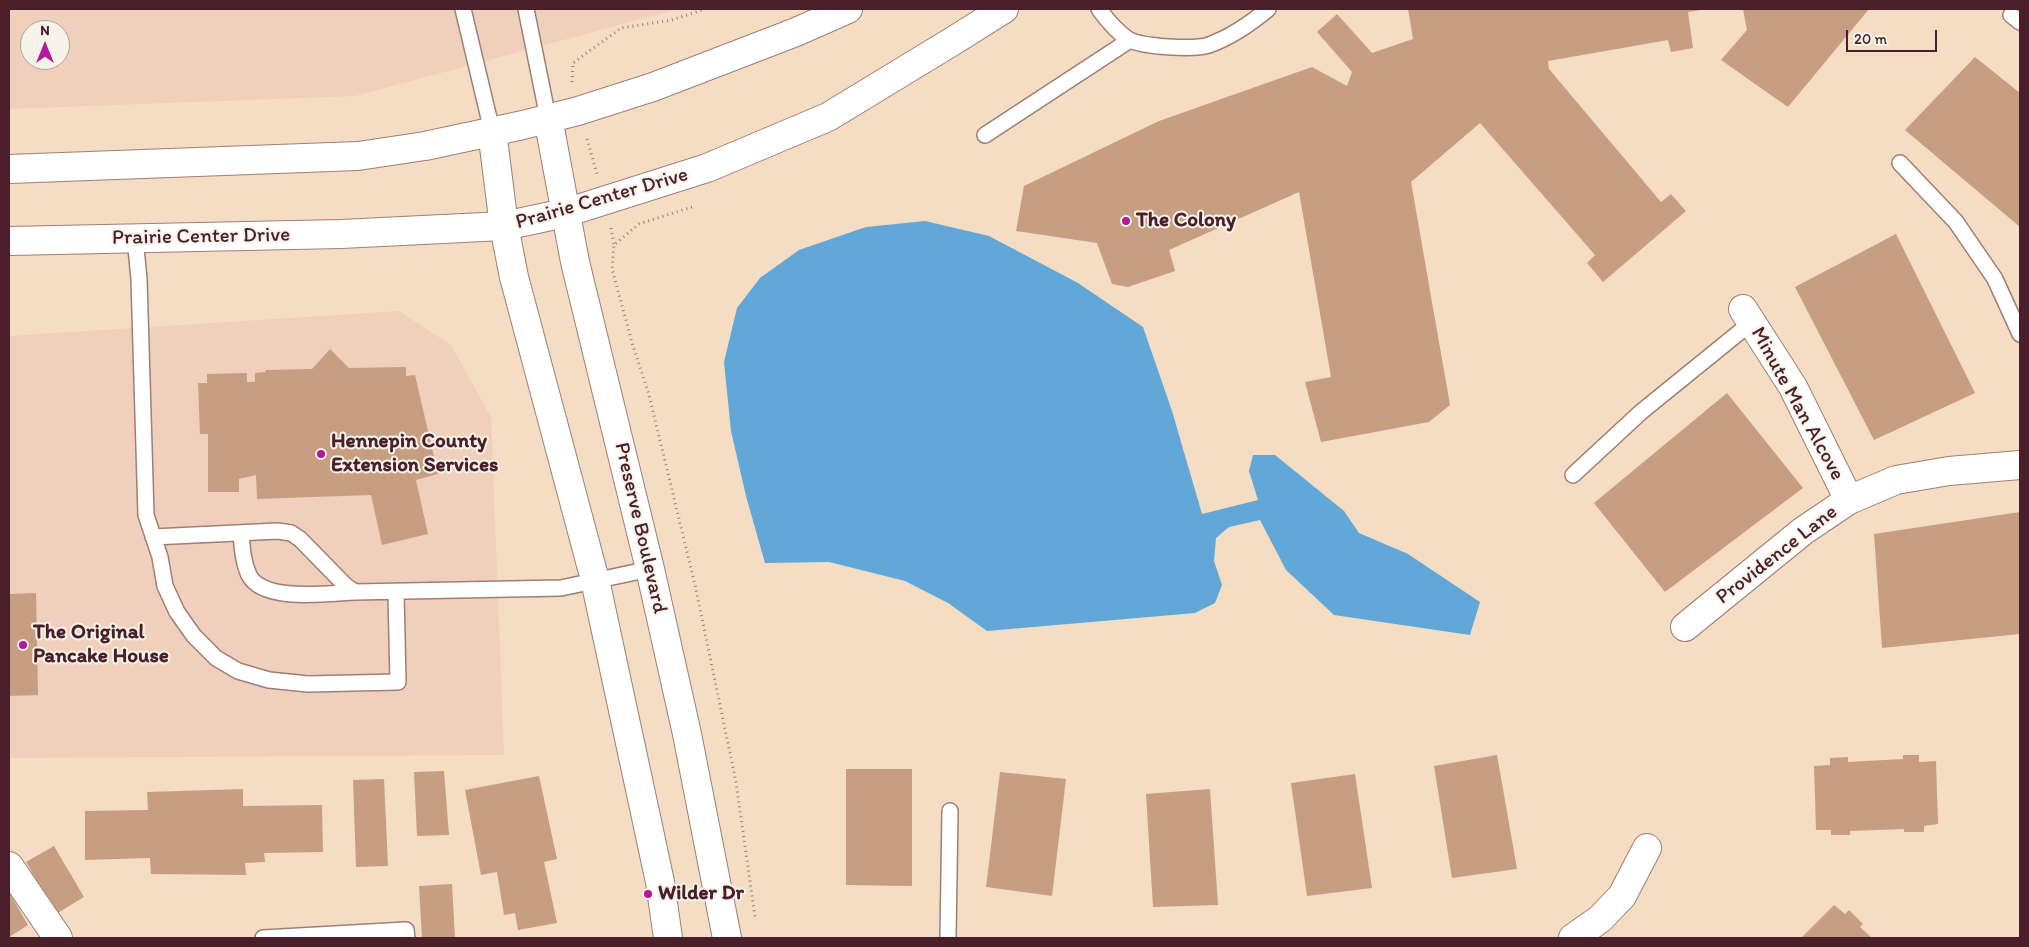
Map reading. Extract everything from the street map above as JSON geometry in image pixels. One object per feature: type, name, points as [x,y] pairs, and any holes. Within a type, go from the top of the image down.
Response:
[{"type":"street","points":[[9,169],[358,156],[425,146],[548,118],[653,87],[796,32],[848,9]]},
{"type":"street","name":"Prairie Center Drive","points":[[9,241],[341,234],[504,226],[565,213],[707,168],[828,117],[1004,9]]},
{"type":"street","name":"Preserve Boulevard","points":[[548,118],[565,213],[650,568],[687,734],[727,938]]},
{"type":"street","points":[[492,131],[504,226],[514,277],[595,580],[658,873],[668,938]]},
{"type":"street","name":"Minute Man Alcove","points":[[1748,315],[1793,387],[1850,500]]},
{"type":"street","name":"Providence Lane","points":[[1686,627],[1803,531],[1850,500],[1896,480],[1949,470],[2020,465]]},
{"type":"street","points":[[1573,938],[1600,919],[1622,896],[1647,848]]},
{"type":"street","points":[[9,866],[58,938]]},
{"type":"lane","points":[[463,9],[492,131]]},
{"type":"lane","points":[[526,9],[548,118]]},
{"type":"lane","points":[[1099,9],[1108,21],[1130,40],[1154,46],[1179,48],[1207,46],[1244,28],[1268,9]]},
{"type":"lane","points":[[985,135],[1130,40]]},
{"type":"lane","points":[[1900,163],[1962,230],[1995,279],[2020,334]]},
{"type":"lane","points":[[135,238],[139,279],[146,515],[160,557],[165,586],[177,612],[194,636],[216,658],[238,671],[269,680],[308,684],[398,682],[396,592]]},
{"type":"lane","points":[[1573,475],[1748,315]]},
{"type":"lane","points":[[153,537],[278,531],[291,533],[300,539],[346,586],[355,592]]},
{"type":"lane","points":[[241,533],[244,558],[249,576],[259,585],[272,591],[292,594],[561,588],[650,568]]},
{"type":"lane","points":[[948,938],[950,811]]},
{"type":"lane","points":[[262,938],[406,930],[407,938]]},
{"type":"path","points":[[692,207],[639,224],[614,245],[612,270],[650,395],[695,585],[736,782],[756,919]]},
{"type":"shaded area","points":[[9,9],[679,9],[355,96],[9,109]]},
{"type":"shaded area","points":[[399,311],[451,345],[491,417],[504,755],[9,758],[9,336]]},
{"type":"water","points":[[925,221],[989,236],[1078,283],[1143,327],[1172,411],[1202,514],[1258,500],[1249,471],[1253,455],[1275,455],[1344,511],[1359,533],[1408,554],[1480,602],[1470,635],[1334,615],[1286,570],[1260,520],[1229,527],[1216,538],[1214,561],[1222,585],[1215,603],[1195,613],[987,631],[948,603],[905,581],[829,562],[765,563],[746,496],[731,431],[724,362],[737,308],[760,278],[799,250],[866,227]]},
{"type":"building","name":"The Colony","points":[[1408,9],[1701,10],[1688,12],[1693,48],[1671,52],[1668,40],[1548,61],[1549,69],[1661,202],[1671,194],[1686,211],[1603,282],[1587,263],[1595,255],[1480,123],[1411,182],[1450,405],[1429,422],[1321,442],[1305,382],[1331,377],[1299,192],[1169,250],[1175,271],[1128,287],[1112,284],[1097,243],[1016,231],[1024,186],[1159,121],[1312,67],[1347,86],[1352,72],[1317,32],[1337,14],[1372,53],[1413,39]]},
{"type":"building","points":[[1743,9],[1869,9],[1788,107],[1721,60],[1747,30]]},
{"type":"building","points":[[1975,57],[2020,93],[2020,227],[1905,130]]},
{"type":"building","points":[[1896,234],[1975,393],[1874,440],[1795,287]]},
{"type":"building","name":"Hennepin County Extension Services","points":[[330,349],[349,368],[406,367],[406,376],[415,375],[438,474],[416,480],[428,534],[382,545],[371,495],[257,499],[256,475],[239,479],[239,492],[208,492],[208,434],[200,434],[198,383],[207,383],[207,374],[247,373],[247,382],[255,382],[255,373],[266,372],[265,370],[312,369]]},
{"type":"building","points":[[1727,393],[1803,488],[1665,592],[1594,503]]},
{"type":"building","points":[[2020,512],[2020,634],[1882,648],[1874,534]]},
{"type":"building","name":"The Original Pancake House","points":[[36,593],[38,695],[9,696],[9,594]]},
{"type":"building","points":[[1497,755],[1517,869],[1452,878],[1434,766]]},
{"type":"building","points":[[1903,755],[1919,755],[1919,762],[1936,761],[1938,824],[1924,826],[1924,832],[1904,832],[1904,829],[1850,831],[1850,835],[1831,835],[1831,830],[1816,830],[1814,766],[1830,765],[1830,758],[1848,757],[1848,762],[1903,759]]},
{"type":"building","points":[[846,769],[912,769],[912,886],[846,885]]},
{"type":"building","points":[[444,771],[449,835],[417,836],[414,772]]},
{"type":"building","points":[[1000,772],[1066,779],[1052,896],[986,887]]},
{"type":"building","points":[[1355,774],[1372,888],[1307,896],[1291,783]]},
{"type":"building","points":[[539,776],[557,859],[544,862],[557,923],[518,930],[515,913],[504,915],[497,872],[481,875],[465,790]]},
{"type":"building","points":[[384,779],[388,866],[356,867],[353,780]]},
{"type":"building","points":[[243,789],[243,806],[322,805],[323,852],[264,853],[265,862],[245,863],[246,875],[151,874],[150,858],[85,860],[85,811],[148,810],[147,792]]},
{"type":"building","points":[[1210,789],[1218,905],[1153,907],[1146,794]]},
{"type":"building","points":[[54,846],[84,897],[56,914],[26,862]]},
{"type":"building","points":[[452,884],[455,938],[422,938],[419,886]]},
{"type":"building","points":[[9,892],[28,925],[9,937]]},
{"type":"building","points":[[1834,905],[1845,914],[1849,910],[1863,924],[1860,927],[1872,938],[1801,938]]},
{"type":"place","name":"The Colony","points":[[1126,221]]},
{"type":"place","name":"Hennepin County Extension Services","points":[[321,454]]},
{"type":"place","name":"The Original Pancake House","points":[[23,645]]},
{"type":"place","name":"Wilder Dr","points":[[648,894]]}]
